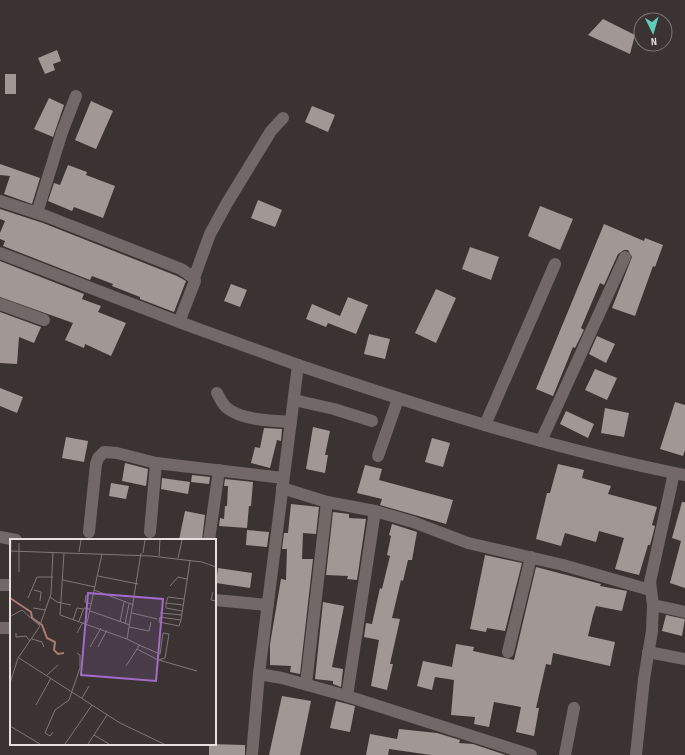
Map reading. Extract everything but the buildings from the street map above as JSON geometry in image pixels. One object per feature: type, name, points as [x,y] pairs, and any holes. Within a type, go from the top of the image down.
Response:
[{"type":"street","points":[[37,213],[62,132],[76,96]]},
{"type":"street","points":[[179,322],[194,284],[194,278],[210,234],[227,202],[272,131],[283,118]]},
{"type":"street","points":[[0,201],[37,213],[181,270],[194,278]]},
{"type":"street","points":[[0,253],[179,322],[398,399],[541,441],[680,474],[650,582],[653,605],[652,631],[648,652],[636,755]]},
{"type":"street","points":[[541,441],[625,257]]},
{"type":"street","points":[[485,425],[556,264]]},
{"type":"street","points":[[0,304],[44,320]]},
{"type":"street","points":[[252,755],[259,674],[298,365]]},
{"type":"street","points":[[217,393],[224,405],[237,414],[291,422]]},
{"type":"street","points":[[378,456],[398,399]]},
{"type":"street","points":[[294,400],[334,409],[372,421]]},
{"type":"street","points":[[89,532],[96,464],[101,454],[108,452],[156,462],[219,470],[283,483],[327,502],[375,511],[428,526],[468,543],[531,557],[650,590]]},
{"type":"street","points":[[150,532],[156,462]]},
{"type":"street","points":[[210,539],[219,470]]},
{"type":"street","points":[[306,684],[327,502]]},
{"type":"street","points":[[347,696],[375,511]]},
{"type":"street","points":[[0,537],[11,539]]},
{"type":"street","points":[[508,652],[531,557]]},
{"type":"street","points":[[216,600],[268,605]]},
{"type":"street","points":[[653,605],[685,612]]},
{"type":"street","points":[[648,652],[685,660]]},
{"type":"street","points":[[259,674],[282,678],[347,696],[531,755]]},
{"type":"street","points":[[565,755],[574,708]]}]
